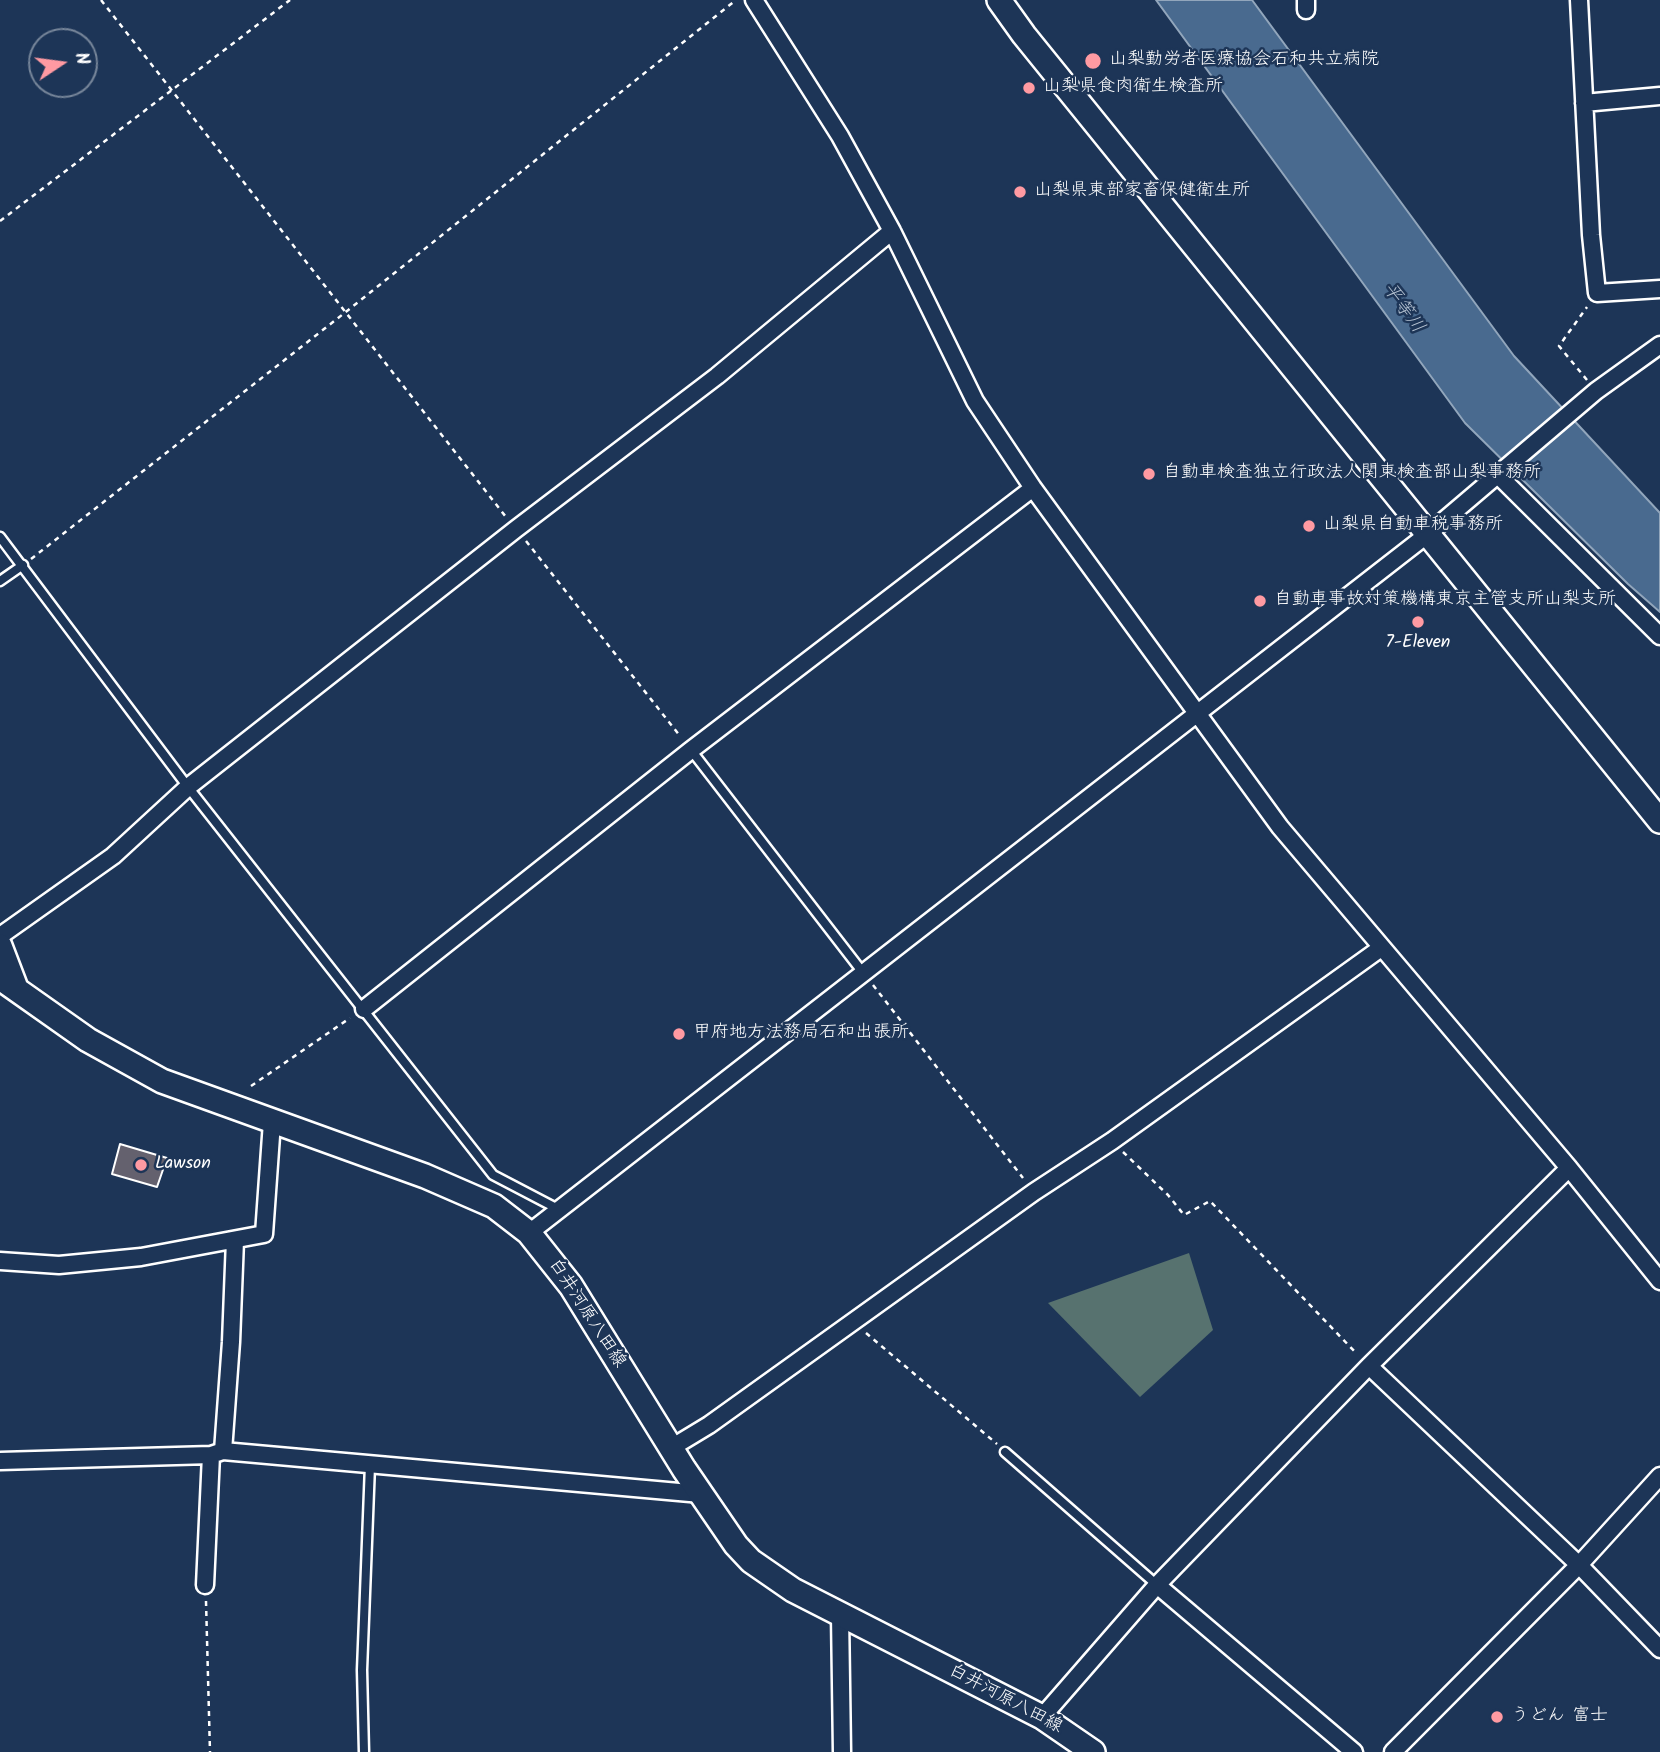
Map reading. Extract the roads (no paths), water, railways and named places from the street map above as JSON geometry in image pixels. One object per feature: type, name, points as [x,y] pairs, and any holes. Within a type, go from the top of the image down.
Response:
[{"type":"main road","points":[[999,0],[1041,56],[1660,821]]},
{"type":"main road","points":[[0,946],[8,983]]},
{"type":"main road","name":"白井河原八田線","points":[[8,983],[88,1040],[133,1067],[209,1100],[464,1191],[494,1206],[529,1233],[571,1286],[701,1494],[736,1545],[751,1561],[793,1590],[1042,1717],[1093,1752]]},
{"type":"street","points":[[754,0],[841,136],[892,231],[975,401],[1033,488],[1280,827],[1569,1168],[1660,1281]]},
{"type":"street","points":[[1579,0],[1597,293],[1660,289]]},
{"type":"street","points":[[1584,103],[1660,96]]},
{"type":"street","points":[[0,936],[113,856],[188,786],[516,529],[717,376],[892,231]]},
{"type":"street","points":[[529,1233],[1428,534],[1596,391],[1660,345]]},
{"type":"street","points":[[1500,472],[1660,636]]},
{"type":"street","points":[[364,1009],[691,750],[1033,488]]},
{"type":"street","points":[[671,1448],[709,1425],[1381,948]]},
{"type":"street","points":[[0,1261],[59,1265],[141,1257],[264,1234],[272,1122]]},
{"type":"street","points":[[1042,1717],[1157,1585],[1369,1367],[1569,1168]]},
{"type":"street","points":[[205,1585],[235,1240]]},
{"type":"street","points":[[1369,1367],[1579,1565],[1660,1649]]},
{"type":"street","points":[[0,1461],[217,1453],[701,1494]]},
{"type":"street","points":[[1393,1752],[1579,1565],[1660,1476]]},
{"type":"street","points":[[1157,1585],[1354,1752]]},
{"type":"street","points":[[839,1614],[842,1752]]},
{"type":"lane","points":[[0,537],[188,786],[493,1175],[560,1210]]},
{"type":"lane","points":[[0,581],[23,565]]},
{"type":"lane","points":[[691,750],[864,974]]},
{"type":"lane","points":[[1005,1452],[1157,1585]]},
{"type":"lane","points":[[364,1752],[362,1670],[370,1465]]},
{"type":"water","name":"平等川","points":[[1156,0],[1252,0],[1514,356],[1660,513],[1660,612],[1628,584],[1465,423]]},
{"type":"place","name":"山梨勤労者医療協会石和共立病院","points":[[1093,61]]},
{"type":"place","name":"山梨県食肉衛生検査所","points":[[1029,88]]},
{"type":"place","name":"山梨県東部家畜保健衛生所","points":[[1020,192]]},
{"type":"place","name":"自動車検査独立行政法人関東検査部山梨事務所","points":[[1149,474]]},
{"type":"place","name":"山梨県自動車税事務所","points":[[1309,526]]},
{"type":"place","name":"自動車事故対策機構東京主管支所山梨支所","points":[[1260,601]]},
{"type":"place","name":"7-Eleven","points":[[1418,622]]},
{"type":"place","name":"甲府地方法務局石和出張所","points":[[679,1034]]},
{"type":"place","name":"Lawson","points":[[141,1165]]},
{"type":"place","name":"うどん 富士","points":[[1497,1717]]}]
